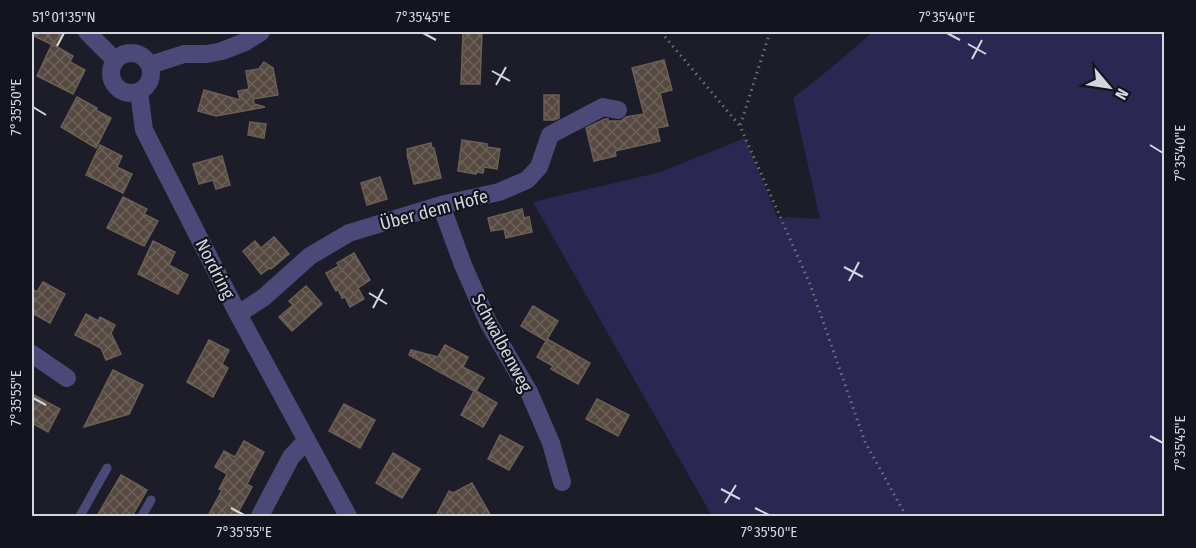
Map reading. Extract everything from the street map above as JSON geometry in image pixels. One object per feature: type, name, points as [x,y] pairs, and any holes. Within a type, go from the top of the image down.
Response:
[{"type":"street","points":[[87,32],[116,60]]},
{"type":"street","points":[[150,65],[184,54],[207,54],[222,51],[245,42],[261,32]]},
{"type":"street","points":[[134,53],[144,57],[150,65],[150,81],[139,92],[125,93],[114,85],[111,79],[112,66],[124,54],[134,53]]},
{"type":"street","name":"Nordring","points":[[139,92],[144,130],[238,314],[348,516]]},
{"type":"street","name":"Über dem Hofe","points":[[238,314],[263,298],[310,256],[349,233],[441,205],[499,192],[527,180],[539,167],[550,135],[603,107],[618,110]]},
{"type":"street","name":"Schwalbenweg","points":[[441,205],[463,265],[488,322],[529,392],[551,443],[562,482]]},
{"type":"street","points":[[32,354],[67,378]]},
{"type":"street","points":[[260,516],[291,457],[307,440]]},
{"type":"lane","points":[[80,516],[107,468]]},
{"type":"lane","points":[[142,516],[151,500]]},
{"type":"path","points":[[661,32],[740,126],[810,284],[866,442],[906,516]]},
{"type":"path","points":[[740,126],[770,32]]},
{"type":"shaded area","points":[[873,32],[1164,32],[1164,516],[712,516],[533,202],[661,172],[745,138],[778,219],[787,217],[820,219],[793,98]]},
{"type":"building","points":[[32,32],[56,32],[63,35],[57,47],[32,35]]},
{"type":"building","points":[[463,32],[482,32],[480,84],[461,84]]},
{"type":"building","points":[[52,44],[73,56],[70,62],[85,70],[73,94],[37,76]]},
{"type":"building","points":[[664,60],[672,90],[660,93],[668,126],[657,128],[660,141],[615,151],[616,156],[594,161],[586,128],[605,119],[621,121],[626,117],[644,114],[632,68]]},
{"type":"building","points":[[264,62],[273,68],[278,95],[253,99],[254,104],[265,107],[216,116],[198,111],[204,90],[240,100],[238,91],[249,89],[246,71],[259,69]]},
{"type":"building","points":[[544,95],[559,95],[559,118],[544,120]]},
{"type":"building","points":[[77,97],[111,118],[96,148],[61,127]]},
{"type":"building","points":[[250,122],[266,124],[264,138],[248,135]]},
{"type":"building","points":[[462,140],[487,144],[487,147],[500,149],[497,169],[484,167],[483,173],[476,172],[476,174],[458,171]]},
{"type":"building","points":[[431,143],[441,178],[414,184],[407,149]]},
{"type":"building","points":[[100,145],[122,156],[117,167],[132,174],[123,193],[86,175]]},
{"type":"building","points":[[222,156],[230,185],[216,189],[213,180],[199,184],[193,164]]},
{"type":"building","points":[[380,177],[387,199],[367,205],[361,183]]},
{"type":"building","points":[[123,197],[147,209],[144,214],[158,221],[144,246],[107,228]]},
{"type":"building","points":[[522,209],[524,218],[529,217],[532,232],[506,238],[504,229],[491,231],[488,218]]},
{"type":"building","points":[[274,237],[289,254],[261,274],[243,251],[255,241],[261,248]]},
{"type":"building","points":[[153,241],[175,252],[169,265],[188,275],[178,294],[138,274]]},
{"type":"building","points":[[354,253],[370,280],[358,288],[364,299],[350,307],[338,289],[336,291],[326,273],[339,266],[337,263]]},
{"type":"building","points":[[43,282],[65,294],[50,323],[32,313],[32,289],[37,292]]},
{"type":"building","points":[[306,286],[322,304],[292,331],[279,317],[293,305],[289,301]]},
{"type":"building","points":[[533,306],[558,321],[546,341],[521,326]]},
{"type":"building","points":[[86,314],[98,321],[100,317],[115,325],[111,333],[121,354],[106,360],[101,348],[75,335]]},
{"type":"building","points":[[547,339],[590,363],[578,384],[551,369],[553,366],[537,357]]},
{"type":"building","points":[[209,340],[229,350],[222,364],[228,368],[213,397],[187,382]]},
{"type":"building","points":[[445,345],[468,357],[463,367],[484,378],[476,391],[497,403],[483,427],[461,415],[474,391],[409,355],[411,350],[438,357]]},
{"type":"building","points":[[113,370],[143,385],[129,414],[84,427]]},
{"type":"building","points":[[32,394],[60,409],[48,432],[32,423]]},
{"type":"building","points":[[597,399],[629,415],[618,436],[586,419]]},
{"type":"building","points":[[344,404],[375,420],[360,448],[329,431]]},
{"type":"building","points":[[500,435],[523,447],[509,470],[488,459]]},
{"type":"building","points":[[244,441],[264,452],[247,484],[252,487],[236,516],[208,516],[222,490],[219,489],[227,474],[215,467],[224,451],[235,457]]},
{"type":"building","points":[[393,453],[420,469],[402,498],[376,483]]},
{"type":"building","points":[[121,475],[147,490],[135,511],[132,516],[97,516]]},
{"type":"building","points":[[472,483],[491,516],[436,516],[449,491],[453,493]]}]
